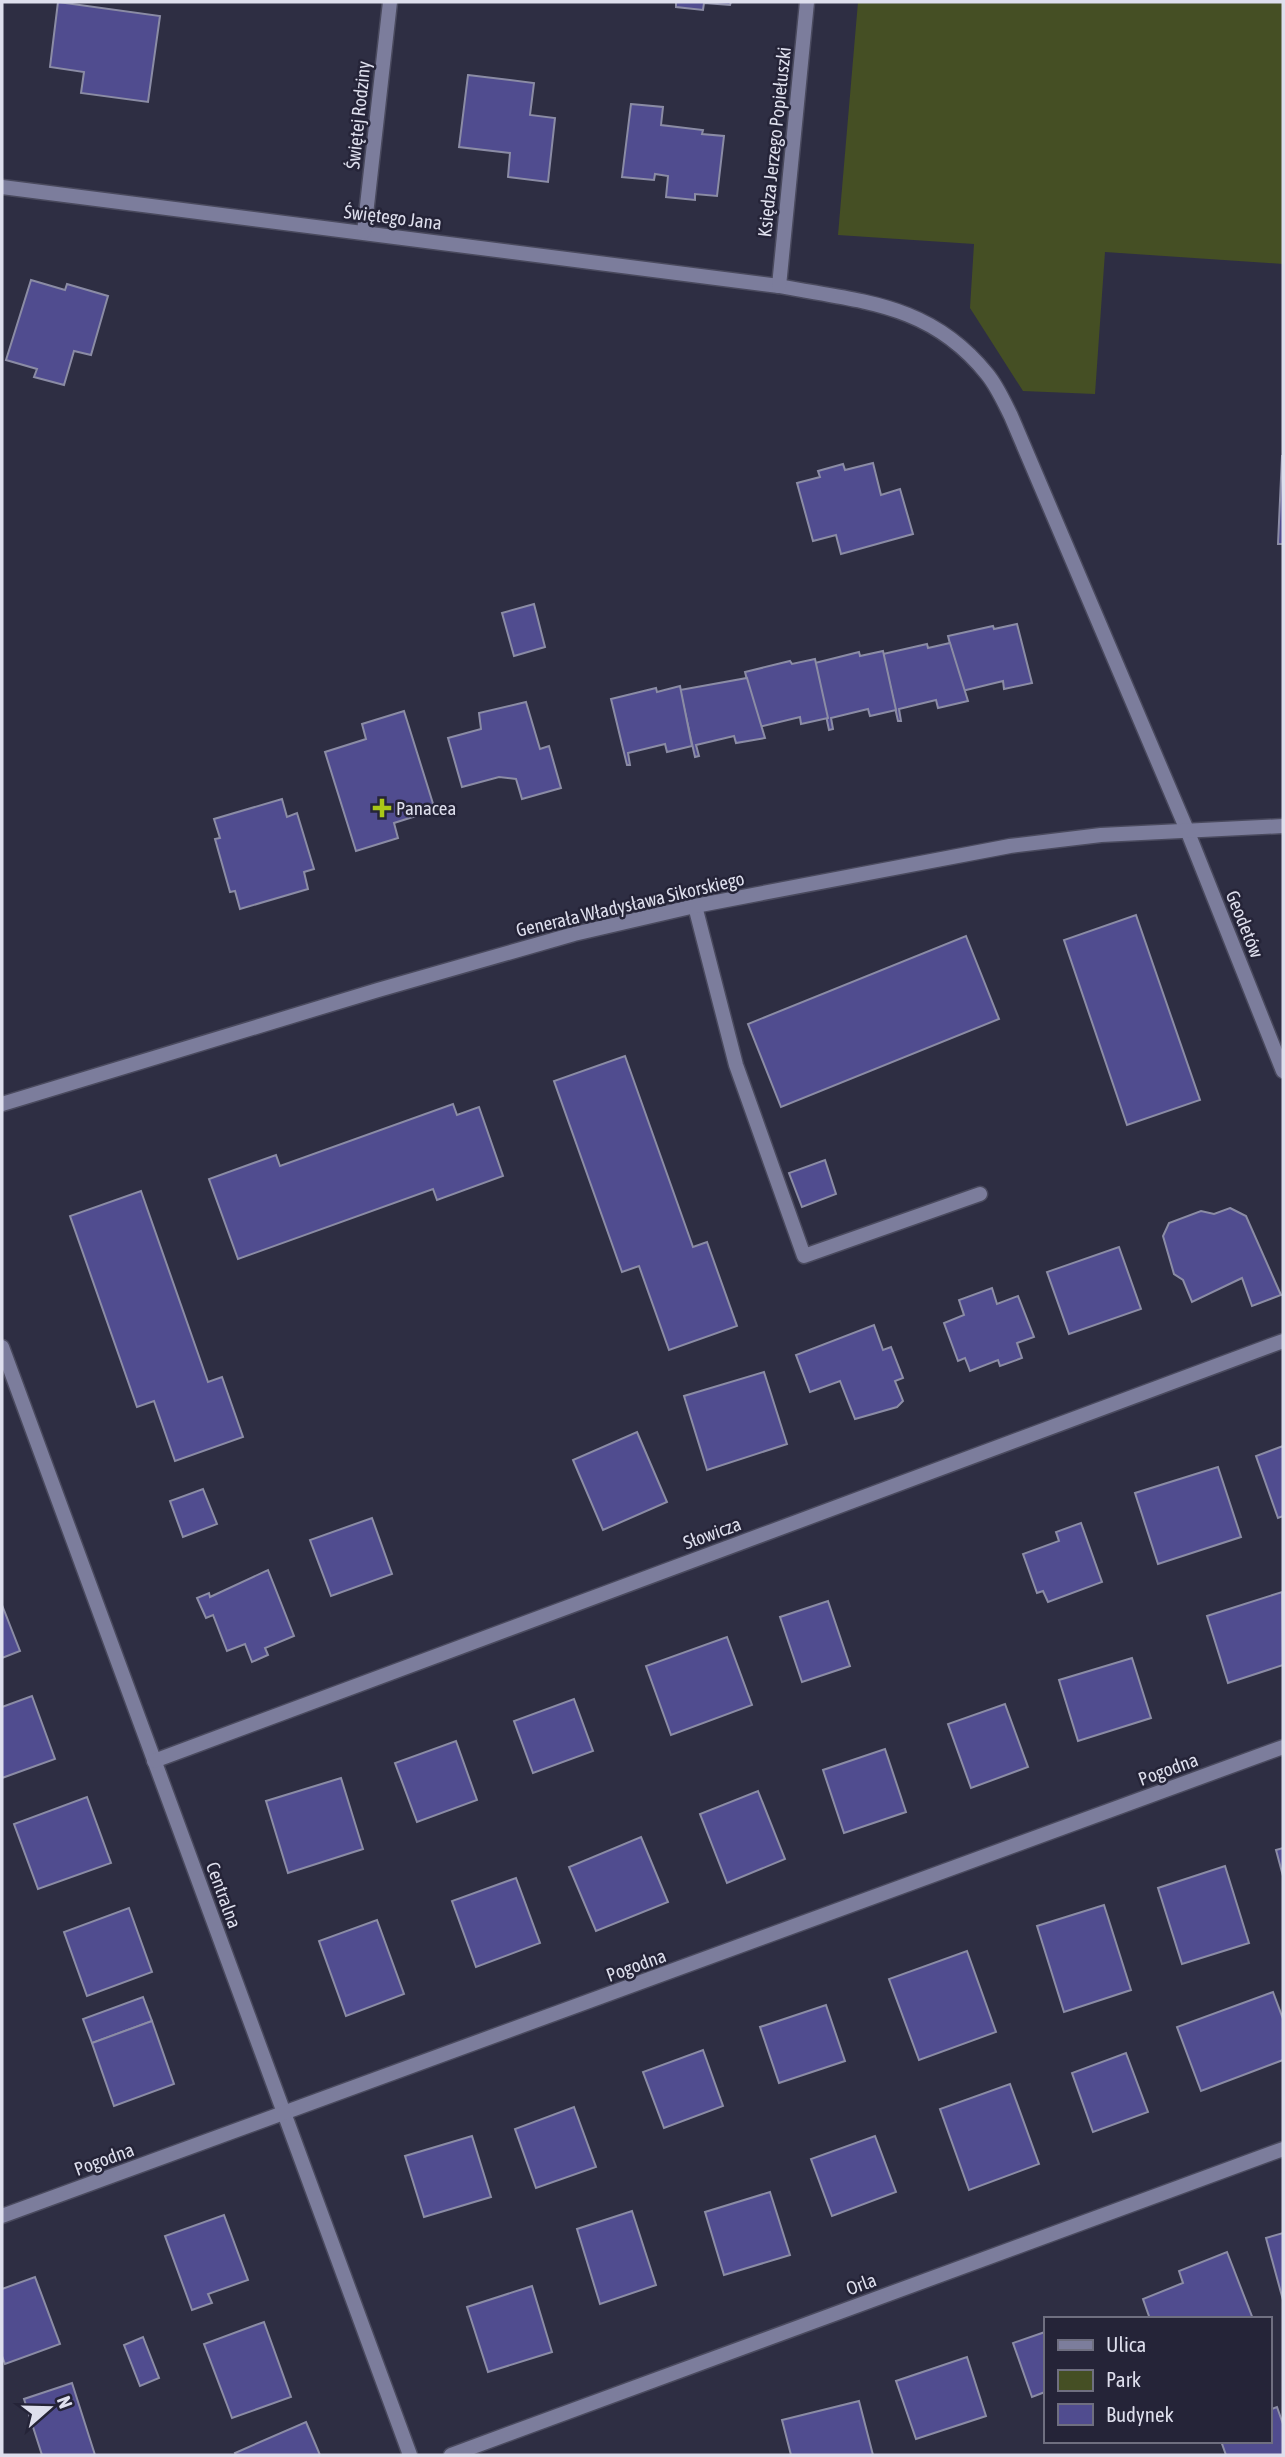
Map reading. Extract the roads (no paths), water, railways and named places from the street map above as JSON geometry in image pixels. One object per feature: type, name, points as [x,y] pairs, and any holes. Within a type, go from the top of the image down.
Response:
[{"type":"street","name":"Świętej Rodziny","points":[[364,232],[390,2]]},
{"type":"street","name":"Księdza Jerzego Popiełuszki","points":[[779,286],[807,2]]},
{"type":"street","name":"Świętego Jana","points":[[2,187],[779,286],[891,307],[928,321],[953,339],[989,374],[1011,416],[1187,830]]},
{"type":"street","name":"Generała Władysława Sikorskiego","points":[[2,1104],[378,990],[574,934],[695,906],[1010,846],[1187,830],[1283,827]]},
{"type":"street","name":"Geodetów","points":[[1187,830],[1283,1071]]},
{"type":"street","points":[[695,906],[736,1065],[804,1256],[980,1194]]},
{"type":"street","name":"Słowicza","points":[[154,1760],[1283,1342]]},
{"type":"street","name":"Centralna","points":[[2,1347],[410,2455]]},
{"type":"street","name":"Pogodna","points":[[2,2216],[284,2115],[1283,1747]]},
{"type":"street","name":"Orla","points":[[451,2455],[1283,2149]]},
{"type":"place","name":"Panacea","points":[[382,808]]}]
